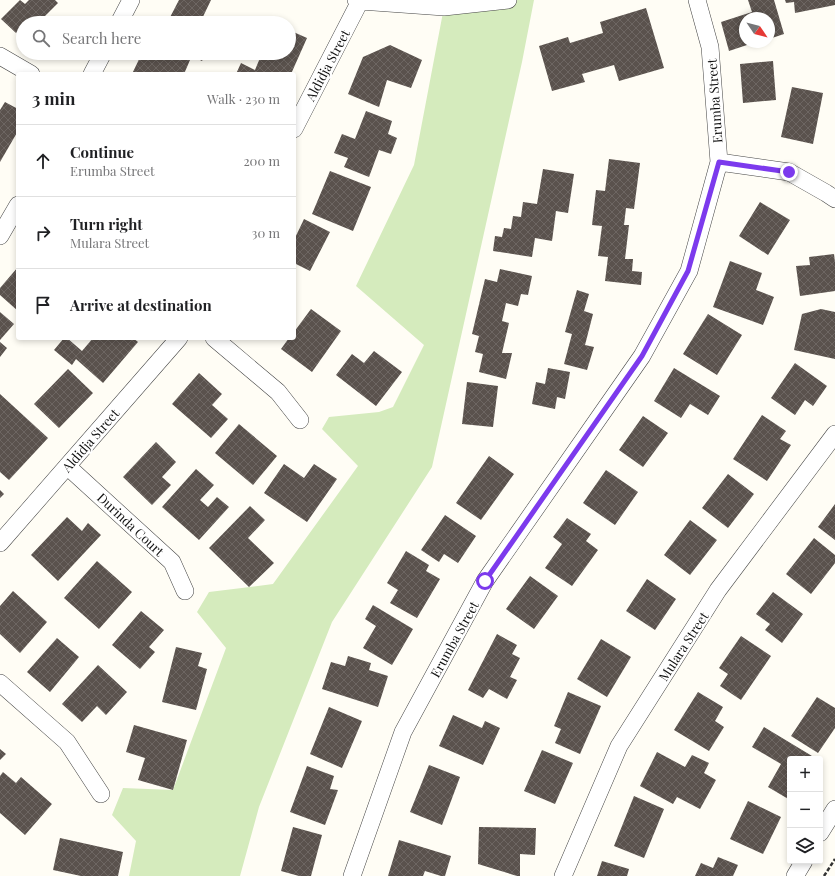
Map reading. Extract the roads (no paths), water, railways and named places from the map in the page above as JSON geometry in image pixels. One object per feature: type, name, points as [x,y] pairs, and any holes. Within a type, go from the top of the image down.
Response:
[{"type":"street","points":[[123,16],[131,0]]},
{"type":"street","points":[[358,1],[444,7],[508,0]]},
{"type":"street","name":"Erumba Street","points":[[352,876],[403,732],[485,581],[642,356],[688,271],[719,162],[710,48],[697,0]]},
{"type":"street","name":"Aldidja Street","points":[[296,125],[358,1]]},
{"type":"street","points":[[0,56],[27,72]]},
{"type":"street","points":[[93,72],[99,60]]},
{"type":"street","points":[[719,162],[789,172],[835,199]]},
{"type":"street","points":[[0,236],[16,208]]},
{"type":"street","name":"Aldidja Street","points":[[0,543],[177,340]]},
{"type":"street","points":[[216,340],[278,392],[300,420]]},
{"type":"street","name":"Mulara Street","points":[[562,876],[619,746],[718,590],[835,434]]},
{"type":"street","name":"Durinda Court","points":[[68,466],[172,562],[185,591]]},
{"type":"street","points":[[0,683],[67,742],[101,794]]},
{"type":"street","points":[[823,828],[835,809]]},
{"type":"street","points":[[796,876],[802,864]]}]
